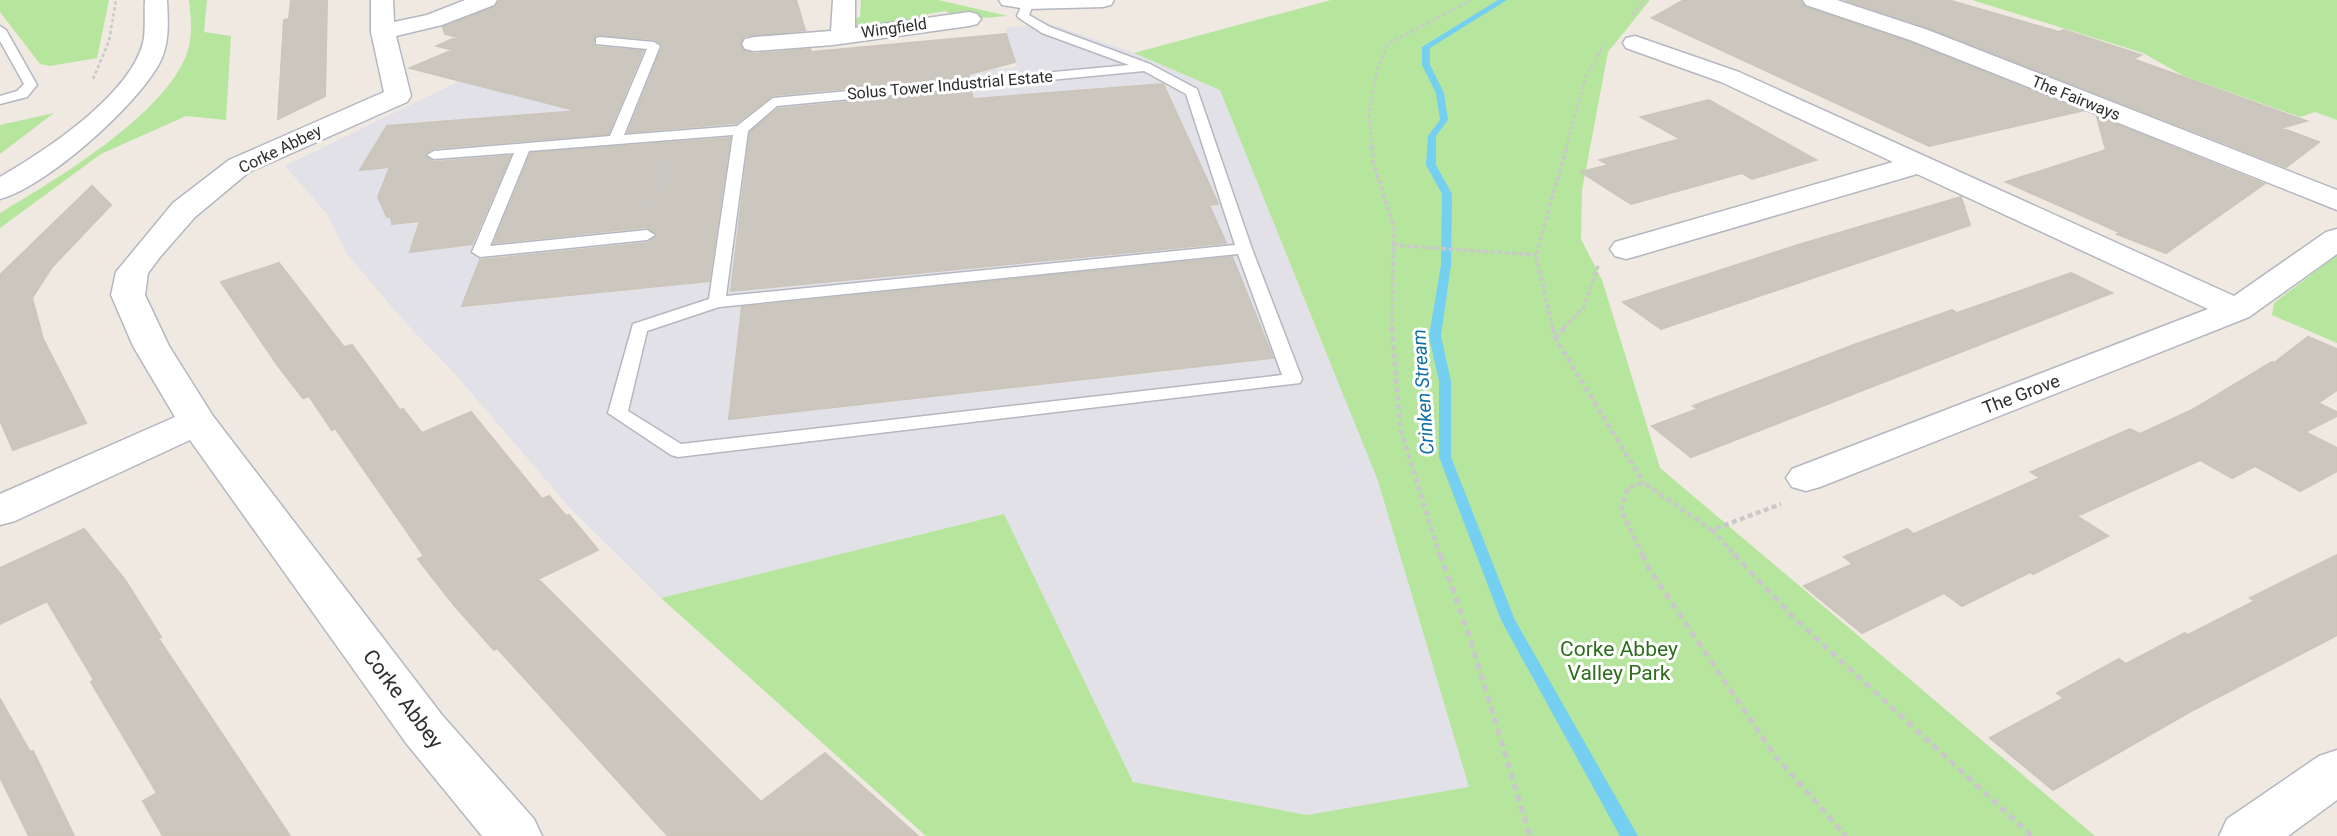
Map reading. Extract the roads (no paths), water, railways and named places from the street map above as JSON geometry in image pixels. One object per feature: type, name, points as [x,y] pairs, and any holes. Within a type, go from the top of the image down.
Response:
[{"type":"street","points":[[0,190],[71,142],[116,102],[143,71],[155,45],[156,0]]},
{"type":"street","name":"Corke Abbey","points":[[486,0],[434,20],[382,16],[398,96],[239,166],[184,210],[132,272],[128,295],[157,358],[197,422],[424,729],[515,836]]},
{"type":"street","name":"Wingfield","points":[[843,36],[845,0]]},
{"type":"street","name":"The Fairways","points":[[1814,0],[1919,34],[2337,201]]},
{"type":"street","points":[[1019,1],[1098,1]]},
{"type":"street","name":"Wingfield","points":[[754,44],[843,36],[942,17],[969,19]]},
{"type":"street","points":[[1625,34],[1730,77],[2236,310]]},
{"type":"street","points":[[1626,248],[1919,164]]},
{"type":"street","name":"The Grove","points":[[1806,478],[2236,310],[2337,239]]},
{"type":"street","points":[[0,511],[197,422]]},
{"type":"street","points":[[2246,836],[2337,771]]},
{"type":"lane","points":[[1019,1],[1023,16],[1046,30],[1146,67],[1192,92],[1244,248],[1293,379],[678,451],[618,413],[639,328],[717,302],[1244,248]]},
{"type":"lane","points":[[0,30],[31,85],[22,94],[0,100]]},
{"type":"lane","points":[[600,40],[654,46],[616,139]]},
{"type":"lane","name":"Solus Tower Industrial Estate","points":[[741,130],[774,102],[1146,67]]},
{"type":"lane","points":[[434,155],[741,130],[717,302]]},
{"type":"lane","points":[[524,147],[480,252],[647,235]]},
{"type":"waterway","name":"Crinken Stream","points":[[1503,0],[1426,47],[1426,65],[1440,93],[1444,120],[1432,136],[1431,165],[1447,194],[1446,265],[1435,336],[1445,381],[1445,457],[1508,620],[1629,836]]},
{"type":"park label","name":"Corke Abbey Valley Park","points":[[1619,661]]}]
